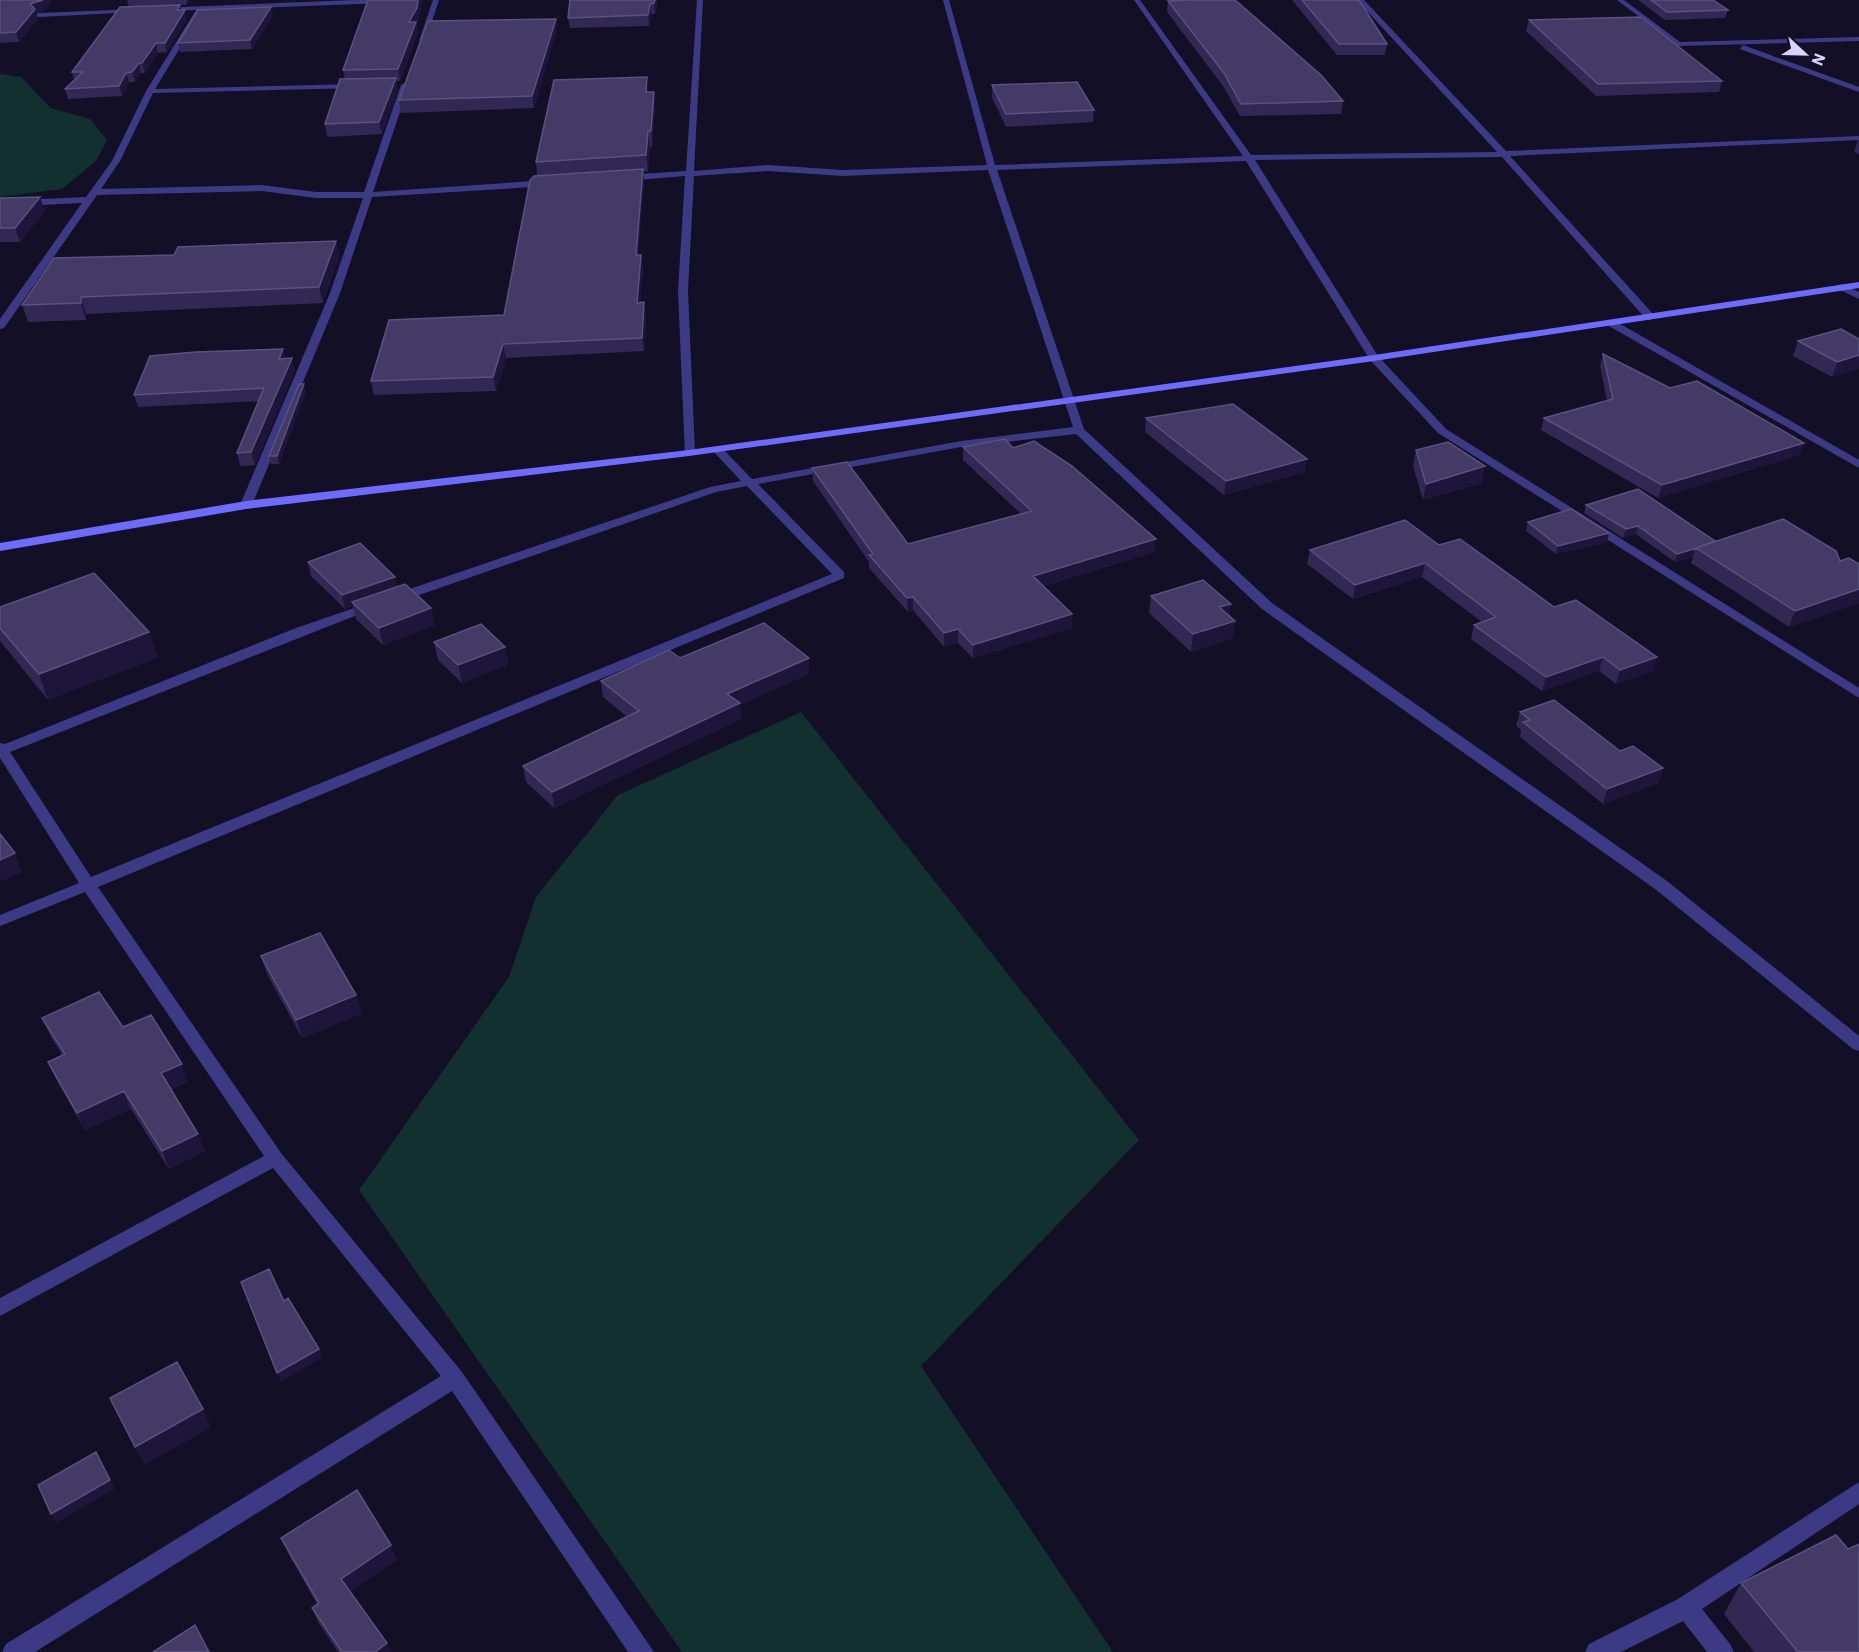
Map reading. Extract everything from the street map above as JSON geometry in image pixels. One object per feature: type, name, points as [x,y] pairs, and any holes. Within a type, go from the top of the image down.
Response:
[{"type":"main road","points":[[0,547],[246,505],[689,453],[1374,358],[1859,285]]},
{"type":"street","points":[[155,9],[413,0]]},
{"type":"street","points":[[417,53],[436,0]]},
{"type":"street","points":[[689,453],[683,291],[688,174],[700,0]]},
{"type":"street","points":[[946,0],[992,168],[1078,430],[1267,606],[1661,885],[1859,1045]]},
{"type":"street","points":[[1137,0],[1249,158],[1374,358],[1442,431],[1859,694]]},
{"type":"street","points":[[1360,0],[1469,115],[1501,154],[1650,317]]},
{"type":"street","points":[[1620,0],[1678,44],[1859,39]]},
{"type":"street","points":[[0,326],[116,162],[150,91],[201,6]]},
{"type":"street","points":[[39,15],[144,9]]},
{"type":"street","points":[[1734,44],[1859,90]]},
{"type":"street","points":[[246,505],[335,293],[366,195],[409,74]]},
{"type":"street","points":[[394,85],[405,85]]},
{"type":"street","points":[[150,91],[371,86]]},
{"type":"street","points":[[617,179],[768,168],[843,173],[1249,158],[1501,154],[1859,138]]},
{"type":"street","points":[[0,204],[91,196],[262,188],[316,195],[366,195],[557,183]]},
{"type":"street","points":[[1841,287],[1859,296]]},
{"type":"street","points":[[1611,323],[1859,465]]},
{"type":"street","points":[[642,1652],[455,1378],[275,1158],[87,883],[1,749],[300,631],[714,489],[961,444],[1078,430]]},
{"type":"street","points":[[0,921],[87,883],[840,574],[717,449]]},
{"type":"street","points":[[0,1308],[275,1158]]},
{"type":"street","points":[[14,1652],[455,1378]]},
{"type":"street","points":[[1597,1652],[1686,1607],[1859,1492]]},
{"type":"street","points":[[1686,1607],[1722,1652]]},
{"type":"green space","points":[[0,74],[21,77],[51,108],[90,119],[107,140],[96,161],[62,189],[0,197]]},
{"type":"green space","points":[[801,712],[1139,1140],[921,1366],[1113,1652],[682,1652],[359,1190],[509,977],[536,897],[618,795]]},
{"type":"building","points":[[0,0],[43,0],[30,4],[35,9],[16,32],[0,33]]},
{"type":"building","points":[[368,0],[418,0],[417,8],[409,22],[416,22],[398,69],[343,70]]},
{"type":"building","points":[[570,0],[655,0],[650,4],[648,15],[568,18]]},
{"type":"building","points":[[1235,0],[1322,76],[1343,101],[1241,104],[1224,73],[1168,1]]},
{"type":"building","points":[[1302,0],[1359,0],[1387,44],[1339,44]]},
{"type":"building","points":[[1651,0],[1713,0],[1728,10],[1667,12]]},
{"type":"building","points":[[180,5],[177,10],[185,10],[165,43],[156,43],[142,63],[139,63],[132,72],[126,73],[119,86],[65,89],[83,72],[72,72],[120,7]]},
{"type":"building","points":[[271,7],[250,40],[178,43],[198,10]]},
{"type":"building","points":[[1641,17],[1722,81],[1598,84],[1529,20]]},
{"type":"building","points":[[556,19],[532,96],[399,100],[428,21]]},
{"type":"building","points":[[647,77],[646,92],[654,92],[651,131],[648,131],[646,155],[536,162],[554,80]]},
{"type":"building","points":[[396,78],[379,122],[325,124],[340,79]]},
{"type":"building","points":[[1077,82],[1094,110],[1006,114],[992,85]]},
{"type":"building","points":[[643,169],[636,255],[641,255],[637,303],[644,302],[642,338],[503,344],[493,377],[371,381],[389,320],[504,315],[530,180],[534,176]]},
{"type":"building","points":[[40,197],[15,228],[0,228],[0,198]]},
{"type":"building","points":[[336,241],[319,287],[81,297],[81,303],[22,305],[54,258],[174,255],[178,247]]},
{"type":"building","points":[[1841,329],[1859,339],[1859,355],[1837,362],[1798,341]]},
{"type":"building","points":[[283,349],[279,359],[292,358],[251,452],[237,453],[264,388],[134,395],[150,356]]},
{"type":"building","points":[[1603,354],[1670,388],[1697,381],[1804,443],[1662,485],[1544,418],[1613,399]]},
{"type":"building","points":[[299,384],[304,384],[277,456],[269,456]]},
{"type":"building","points":[[1233,404],[1307,459],[1226,481],[1146,418]]},
{"type":"building","points":[[1005,439],[1013,448],[1034,441],[1072,466],[1156,539],[1033,576],[1072,614],[973,645],[958,629],[944,633],[913,597],[907,598],[869,555],[873,554],[812,468],[847,462],[908,544],[1032,511],[963,447]]},
{"type":"building","points":[[1448,442],[1485,466],[1426,484],[1416,450]]},
{"type":"building","points":[[1638,489],[1715,541],[1677,554],[1638,526],[1626,529],[1586,505]]},
{"type":"building","points":[[1571,509],[1609,533],[1558,546],[1528,522]]},
{"type":"building","points":[[1783,519],[1836,551],[1840,561],[1849,558],[1859,564],[1859,589],[1795,611],[1696,548]]},
{"type":"building","points":[[1405,520],[1439,545],[1460,539],[1554,607],[1576,600],[1657,657],[1620,670],[1603,657],[1546,677],[1474,625],[1496,617],[1425,563],[1355,585],[1310,550]]},
{"type":"building","points":[[360,543],[395,577],[342,595],[308,562]]},
{"type":"building","points":[[94,573],[149,632],[39,674],[0,628],[0,607]]},
{"type":"building","points":[[1203,580],[1231,604],[1219,607],[1235,621],[1193,634],[1151,596]]},
{"type":"building","points":[[405,584],[431,608],[379,628],[352,602]]},
{"type":"building","points":[[764,623],[809,658],[727,694],[740,703],[552,792],[523,766],[639,711],[601,681],[669,650],[680,658]]},
{"type":"building","points":[[481,624],[505,647],[458,665],[434,642]]},
{"type":"building","points":[[1554,700],[1620,751],[1633,746],[1663,768],[1607,789],[1523,722],[1530,720],[1520,712]]},
{"type":"building","points":[[0,834],[15,853],[0,860]]},
{"type":"building","points":[[320,933],[356,995],[296,1020],[261,956]]},
{"type":"building","points":[[99,992],[123,1027],[151,1015],[182,1064],[161,1073],[198,1134],[162,1151],[124,1091],[77,1113],[48,1062],[65,1054],[42,1018]]},
{"type":"building","points":[[269,1269],[284,1301],[288,1298],[319,1349],[277,1373],[241,1282]]},
{"type":"building","points":[[177,1362],[203,1409],[135,1447],[110,1398]]},
{"type":"building","points":[[96,1452],[110,1480],[51,1514],[38,1485]]},
{"type":"building","points":[[357,1490],[391,1545],[341,1579],[387,1643],[375,1652],[342,1652],[312,1608],[319,1603],[281,1538]]},
{"type":"building","points":[[1836,1535],[1848,1549],[1859,1544],[1859,1652],[1798,1652],[1741,1583]]},
{"type":"building","points":[[195,1625],[209,1652],[153,1652]]}]
